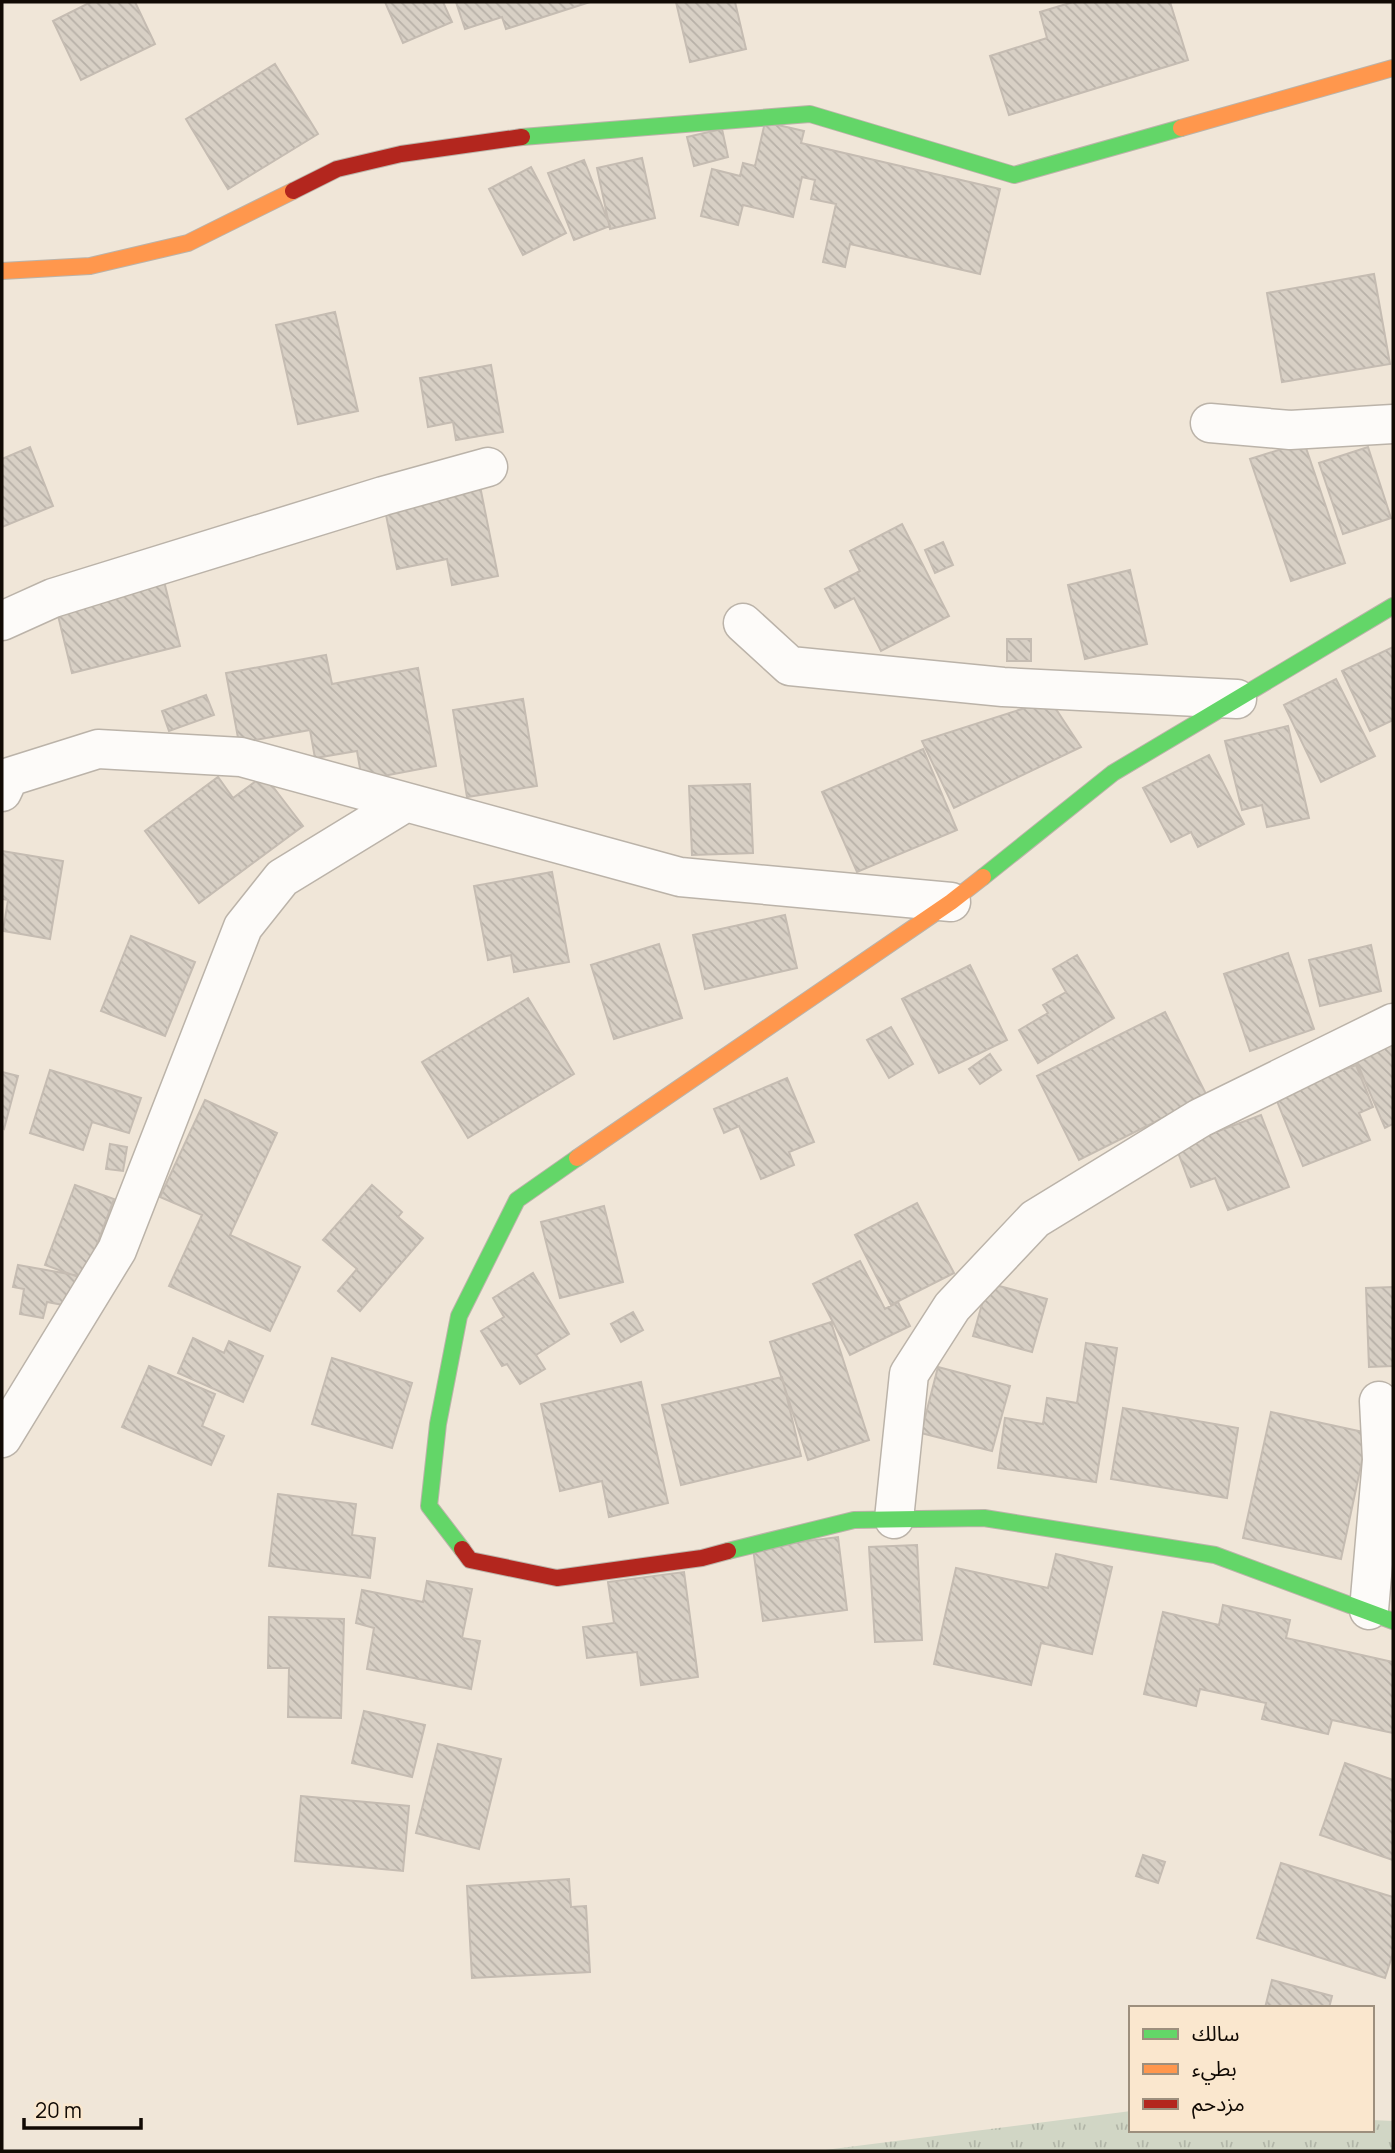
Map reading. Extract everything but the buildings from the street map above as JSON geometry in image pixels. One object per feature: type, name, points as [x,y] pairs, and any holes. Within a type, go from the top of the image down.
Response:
[{"type":"street","points":[[2,271],[90,266],[188,243],[337,169],[401,154],[522,137],[810,114],[1014,175],[1393,68]]},
{"type":"street","points":[[1210,423],[1290,430],[1393,424]]},
{"type":"street","points":[[2,621],[53,598],[383,496],[488,467]]},
{"type":"street","points":[[1379,1401],[1382,1460],[1381,1616],[1215,1555],[984,1518],[853,1520],[702,1558],[557,1578],[470,1560],[429,1506],[438,1424],[459,1316],[517,1200],[951,902],[1113,773],[1393,606]]},
{"type":"street","points":[[743,623],[790,666],[1003,687],[1237,699]]},
{"type":"street","points":[[2,792],[9,777],[97,748],[241,757],[402,804],[680,877],[951,902]]},
{"type":"street","points":[[2,1438],[117,1250],[243,926],[282,878],[402,804]]},
{"type":"street","points":[[894,1520],[909,1374],[952,1307],[1035,1219],[1200,1118],[1393,1023]]},
{"type":"green space","points":[[1129,2111],[1129,2132],[1374,2132],[1374,2120],[1393,2121],[1393,2151],[817,2151]]},
{"type":"traffic: fast","points":[[522,137],[810,114],[1014,175],[1181,128]]},
{"type":"traffic: fast","points":[[983,877],[1113,773],[1393,606]]},
{"type":"traffic: fast","points":[[462,1549],[429,1506],[438,1424],[459,1316],[517,1200],[577,1158]]},
{"type":"traffic: fast","points":[[728,1551],[854,1520],[984,1518],[1215,1555],[1393,1621]]},
{"type":"traffic: slow","points":[[1181,128],[1393,68]]},
{"type":"traffic: slow","points":[[2,271],[90,266],[188,243],[293,191]]},
{"type":"traffic: slow","points":[[577,1158],[951,902],[983,877]]},
{"type":"traffic: jam","points":[[293,191],[337,169],[401,154],[522,137]]},
{"type":"traffic: jam","points":[[462,1549],[470,1560],[557,1578],[702,1558],[728,1551]]}]
